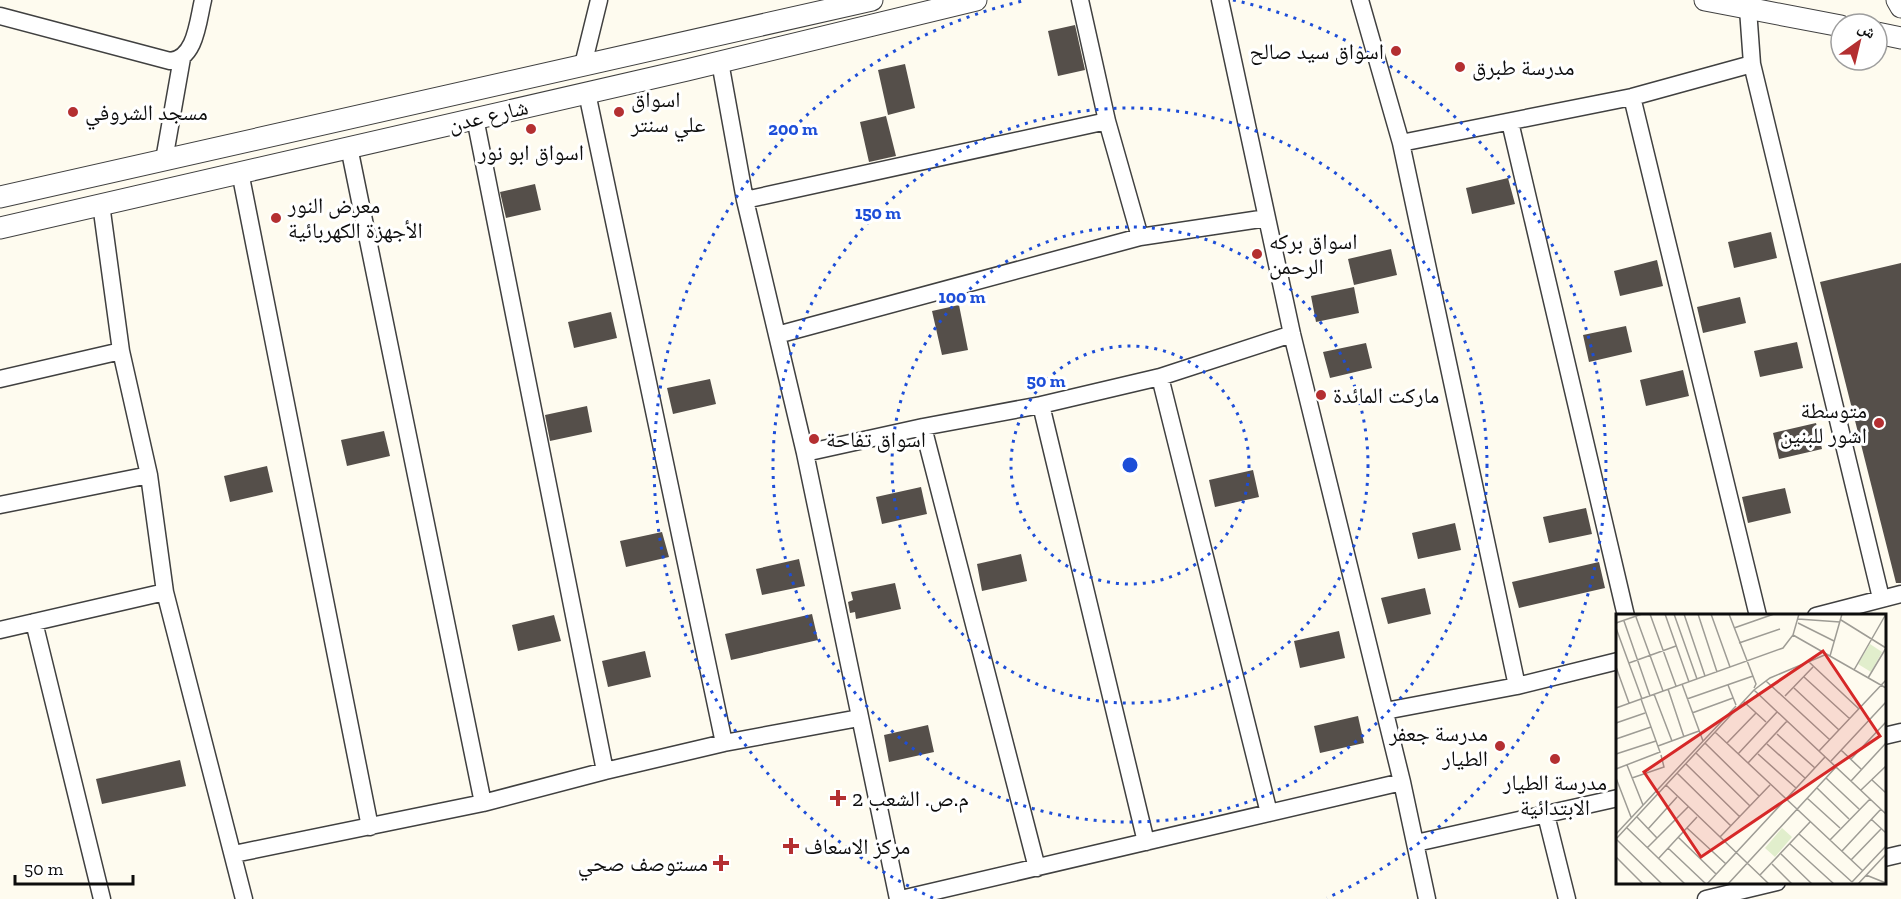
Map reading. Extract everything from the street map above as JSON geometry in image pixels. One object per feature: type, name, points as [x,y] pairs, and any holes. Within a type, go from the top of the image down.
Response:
[{"type":"street","points":[[164,160],[182,58],[192,44],[203,0]]},
{"type":"street","points":[[583,65],[599,0]]},
{"type":"street","name":"شارع عدن","points":[[0,197],[872,0]]},
{"type":"street","name":"شارع عدن","points":[[0,228],[687,70],[976,0]]},
{"type":"street","points":[[1080,0],[1107,121],[1140,237]]},
{"type":"street","points":[[1220,0],[1292,334],[1402,782],[1427,899]]},
{"type":"street","points":[[1360,0],[1401,143],[1517,686]]},
{"type":"street","points":[[1705,0],[1829,24]]},
{"type":"street","points":[[1897,0],[1901,7]]},
{"type":"street","points":[[1748,9],[1752,64],[1881,598]]},
{"type":"street","points":[[0,16],[164,60],[182,58]]},
{"type":"street","points":[[669,45],[687,70]]},
{"type":"street","points":[[720,62],[745,200],[805,453],[859,718],[899,899],[1402,782]]},
{"type":"street","points":[[1401,143],[1632,97],[1752,64]]},
{"type":"street","points":[[587,93],[724,743]]},
{"type":"street","points":[[1632,97],[1758,614]]},
{"type":"street","points":[[475,118],[605,771]]},
{"type":"street","points":[[745,200],[1107,121]]},
{"type":"street","points":[[1509,122],[1626,614]]},
{"type":"street","points":[[349,147],[483,803]]},
{"type":"street","points":[[240,172],[370,827]]},
{"type":"street","points":[[101,204],[121,351],[149,475],[165,592],[244,899]]},
{"type":"street","points":[[777,335],[1140,237],[1267,218]]},
{"type":"street","points":[[805,453],[923,427],[1041,405],[1160,376],[1292,334]]},
{"type":"street","points":[[0,379],[121,351]]},
{"type":"street","points":[[1160,376],[1269,813]]},
{"type":"street","points":[[1041,405],[1146,842]]},
{"type":"street","points":[[923,427],[1037,867]]},
{"type":"street","points":[[0,505],[149,475]]},
{"type":"street","points":[[0,630],[165,592]]},
{"type":"street","points":[[1820,614],[1901,594]]},
{"type":"street","points":[[34,622],[102,899]]},
{"type":"street","points":[[1385,711],[1517,686],[1616,661]]},
{"type":"street","points":[[234,855],[483,803],[724,743],[859,718]]},
{"type":"street","points":[[1886,736],[1901,732]]},
{"type":"street","points":[[1416,843],[1616,798]]},
{"type":"street","points":[[1546,815],[1567,899]]},
{"type":"street","points":[[1886,858],[1901,854]]},
{"type":"street","points":[[1706,899],[1769,884]]},
{"type":"building","points":[[1075,25],[1085,70],[1058,76],[1048,31]]},
{"type":"building","points":[[905,64],[915,108],[888,115],[878,70]]},
{"type":"building","points":[[886,116],[896,156],[869,162],[860,122]]},
{"type":"building","points":[[1508,178],[1515,204],[1472,214],[1466,188]]},
{"type":"building","points":[[535,184],[541,210],[506,218],[500,192]]},
{"type":"building","points":[[1771,232],[1777,258],[1734,268],[1728,242]]},
{"type":"building","points":[[1391,249],[1397,275],[1354,285],[1348,259]]},
{"type":"building","points":[[1657,260],[1663,286],[1620,296],[1614,271]]},
{"type":"building","name":"متوسطة اشور للبنين","points":[[1901,263],[1901,583],[1896,583],[1820,282]]},
{"type":"building","points":[[1354,287],[1359,313],[1316,322],[1311,296]]},
{"type":"building","points":[[1740,297],[1746,323],[1703,333],[1697,307]]},
{"type":"building","points":[[959,305],[968,350],[942,355],[932,311]]},
{"type":"building","points":[[611,312],[617,338],[574,348],[568,322]]},
{"type":"building","points":[[1626,326],[1632,352],[1589,362],[1583,335]]},
{"type":"building","points":[[1797,342],[1803,368],[1760,377],[1754,351]]},
{"type":"building","points":[[1366,343],[1372,368],[1330,378],[1323,352]]},
{"type":"building","points":[[1683,370],[1689,396],[1646,406],[1640,380]]},
{"type":"building","points":[[710,379],[716,404],[673,414],[667,388]]},
{"type":"building","points":[[587,406],[592,432],[550,441],[545,415]]},
{"type":"building","points":[[1816,423],[1822,449],[1779,459],[1773,433]]},
{"type":"building","points":[[384,431],[390,456],[347,466],[341,440]]},
{"type":"building","points":[[267,466],[273,492],[230,502],[224,476]]},
{"type":"building","points":[[1253,470],[1259,497],[1215,507],[1209,480]]},
{"type":"building","points":[[921,487],[927,514],[882,524],[876,497]]},
{"type":"building","points":[[1785,488],[1791,513],[1748,523],[1742,497]]},
{"type":"building","points":[[1586,508],[1592,534],[1549,543],[1543,517]]},
{"type":"building","points":[[1455,523],[1461,550],[1418,559],[1412,533]]},
{"type":"building","points":[[662,532],[669,557],[626,567],[620,541]]},
{"type":"building","points":[[1021,554],[1027,581],[982,591],[977,564]]},
{"type":"building","points":[[799,559],[805,586],[762,595],[756,569]]},
{"type":"building","points":[[1599,562],[1605,588],[1519,608],[1512,582]]},
{"type":"building","points":[[895,583],[901,609],[856,619],[855,612],[850,613],[848,602],[853,600],[851,592]]},
{"type":"building","points":[[1425,588],[1431,614],[1388,624],[1381,598]]},
{"type":"building","points":[[812,614],[818,640],[731,660],[725,634]]},
{"type":"building","points":[[554,615],[561,641],[518,651],[512,625]]},
{"type":"building","points":[[1339,631],[1345,658],[1300,668],[1294,641]]},
{"type":"building","points":[[645,651],[651,677],[608,687],[602,661]]},
{"type":"building","points":[[1358,716],[1364,743],[1320,753],[1314,726]]},
{"type":"building","points":[[928,725],[934,752],[889,762],[884,735]]},
{"type":"building","points":[[180,760],[186,786],[102,804],[96,779]]},
{"type":"place","name":"اسواق سيد صالح","points":[[1396,51]]},
{"type":"place","name":"مدرسة طبرق","points":[[1460,67]]},
{"type":"place","name":"مسجد الشروفي","points":[[73,112]]},
{"type":"place","name":"اسواق علي سنتر","points":[[619,112]]},
{"type":"place","name":"اسواق ابو نور","points":[[531,129]]},
{"type":"place","name":"معرض النور الأجهزة الكهربائية","points":[[276,218]]},
{"type":"place","name":"اسواق بركه الرحمن","points":[[1257,254]]},
{"type":"place","name":"ماركت المائدة","points":[[1321,395]]},
{"type":"place","name":"متوسطة اشور للبنين","points":[[1879,423]]},
{"type":"place","name":"اسواق تفاحة","points":[[814,439]]},
{"type":"place","name":"مدرسة جعفر الطيار","points":[[1500,746]]},
{"type":"place","name":"مدرسة الطيار الابتدائية","points":[[1555,759]]},
{"type":"place","name":"م.ص. الشعب 2","points":[[838,798]]},
{"type":"place","name":"مركز الاسعاف","points":[[791,846]]},
{"type":"place","name":"مستوصف صحي","points":[[721,863]]}]
